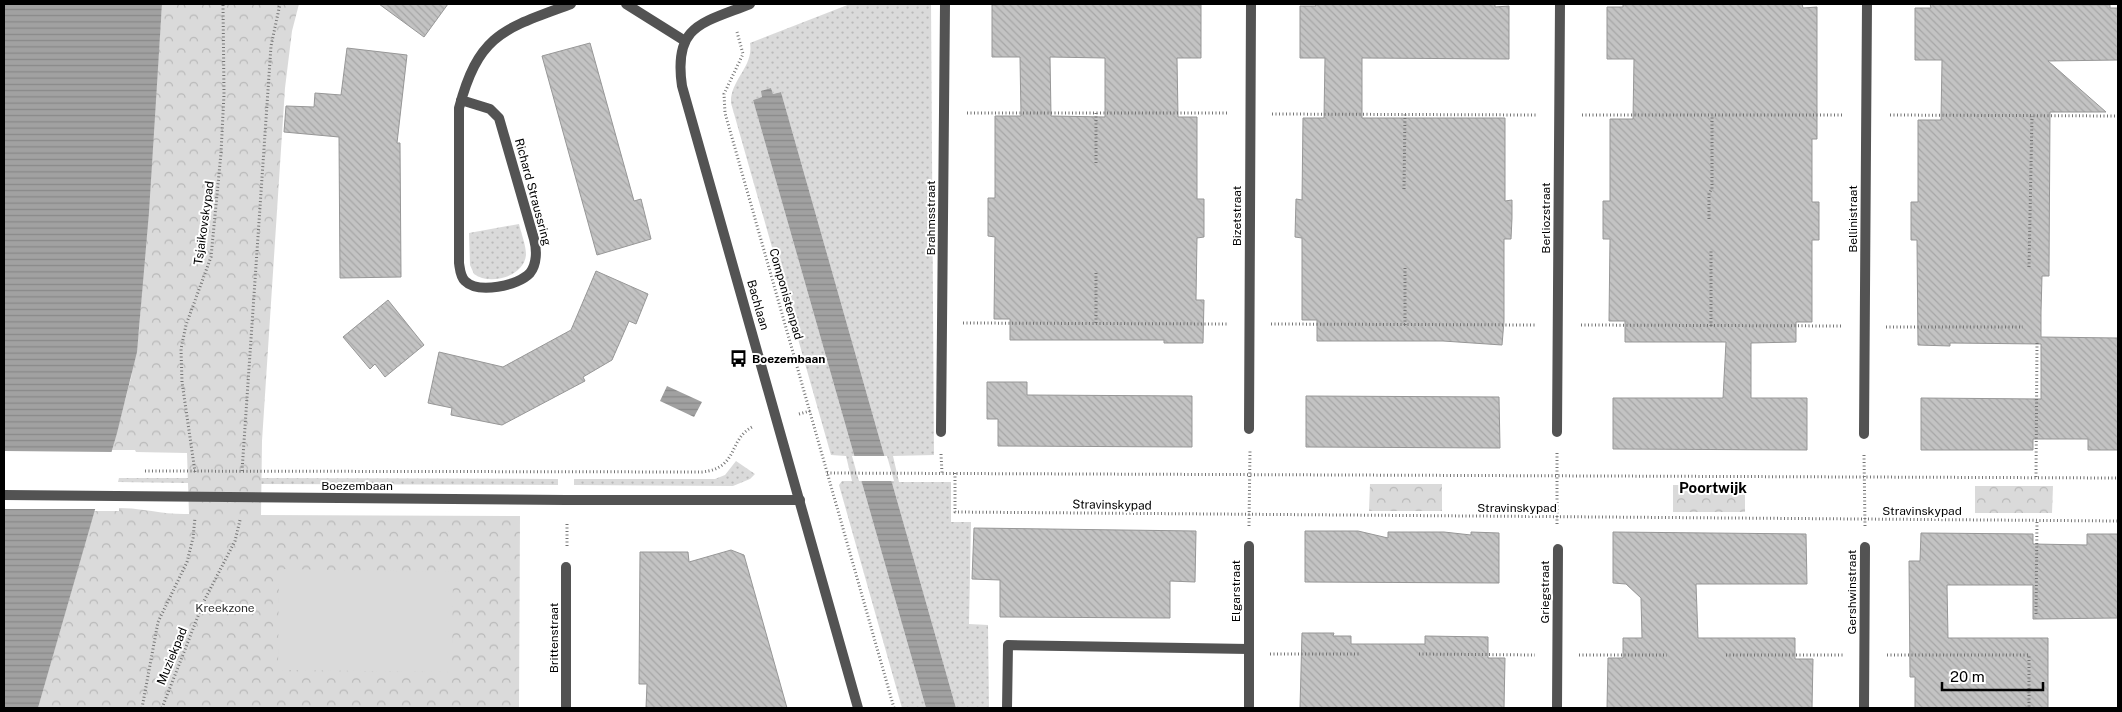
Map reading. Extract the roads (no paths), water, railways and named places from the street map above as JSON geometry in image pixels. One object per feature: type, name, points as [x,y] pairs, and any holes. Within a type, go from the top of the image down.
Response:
[{"type":"street","name":"Richard Straussring","points":[[461,100],[490,110],[498,118],[534,239],[536,253],[530,273],[506,285],[477,286],[464,280],[460,272],[458,124],[461,100],[476,60],[490,42],[512,28],[571,4]]},
{"type":"street","points":[[626,4],[684,41],[699,24],[750,4]]},
{"type":"street","name":"Brahmsstraat","points":[[941,432],[945,4]]},
{"type":"street","name":"Bizetstraat","points":[[1249,429],[1251,4]]},
{"type":"street","name":"Berliozstraat","points":[[1557,432],[1560,4]]},
{"type":"street","name":"Bellinistraat","points":[[1864,434],[1867,4]]},
{"type":"street","name":"Bachlaan","points":[[684,41],[679,66],[682,86],[858,708]]},
{"type":"street","name":"Boezembaan","points":[[4,495],[241,498],[800,500]]},
{"type":"street","name":"Elgarstraat","points":[[1249,546],[1249,708]]},
{"type":"street","name":"Gershwinstraat","points":[[1864,708],[1865,547]]},
{"type":"street","name":"Griegstraat","points":[[1557,708],[1558,550]]},
{"type":"street","name":"Brittenstraat","points":[[566,567],[566,708]]},
{"type":"street","points":[[1007,708],[1008,646],[1249,651]]},
{"type":"place","name":"Boezembaan","points":[[738,359]]},
{"type":"district","name":"Poortwijk","points":[[1713,487]]},
{"type":"park label","name":"Kreekzone","points":[[225,608]]}]
